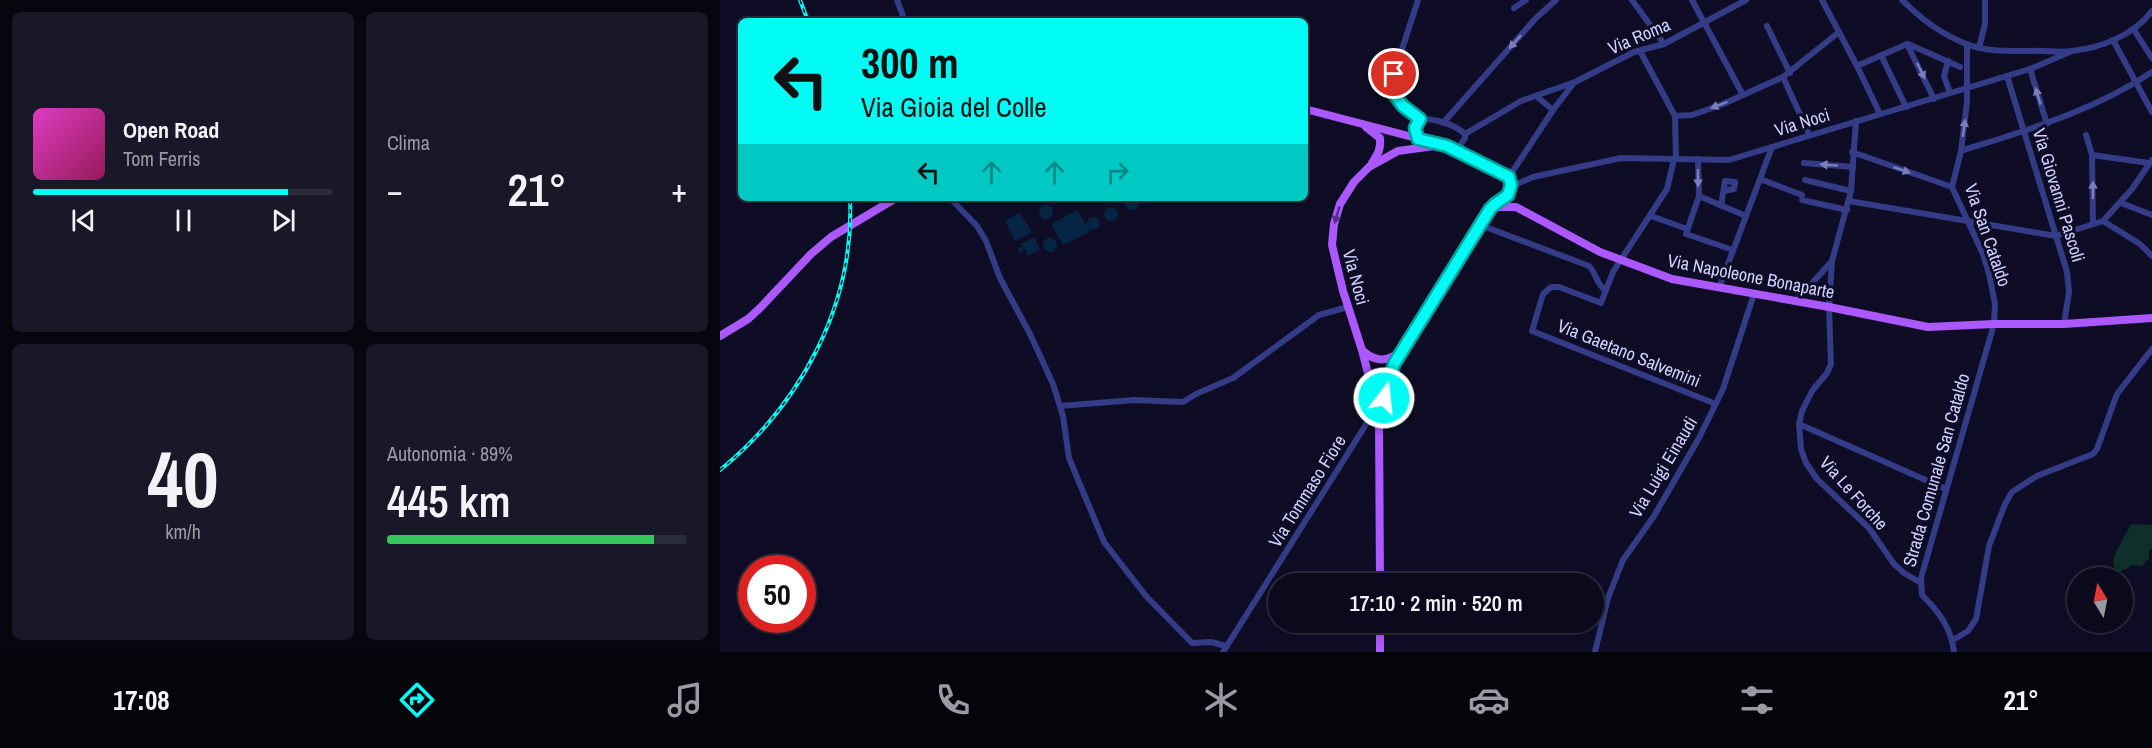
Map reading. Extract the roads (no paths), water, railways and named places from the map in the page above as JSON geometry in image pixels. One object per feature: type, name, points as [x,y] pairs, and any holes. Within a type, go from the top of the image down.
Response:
[{"type":"main road","points":[[1308,110],[1456,151],[1509,177],[1511,202],[1516,207]]},
{"type":"main road","points":[[1357,122],[1380,138],[1381,146],[1378,155],[1368,167]]},
{"type":"main road","name":"Via Noci","points":[[1380,573],[1378,411],[1332,245],[1334,224],[1340,204],[1354,182],[1368,167],[1398,151],[1441,145]]},
{"type":"main road","points":[[1378,411],[1394,364],[1402,350],[1490,209],[1507,197],[1510,190]]},
{"type":"main road","points":[[720,336],[748,319],[816,250],[844,228],[891,201]]},
{"type":"main road","points":[[1490,209],[1516,207]]},
{"type":"main road","name":"Via Napoleone Bonaparte","points":[[1516,207],[1600,252],[1672,279],[1928,327],[2064,324],[2152,318]]},
{"type":"main road","points":[[1362,350],[1374,360],[1382,360],[1395,356],[1402,350]]},
{"type":"main road","points":[[1380,633],[1380,652]]},
{"type":"street","points":[[897,0],[904,18]]},
{"type":"street","points":[[1418,0],[1394,74],[1394,94],[1403,106],[1420,119],[1443,123],[1465,134],[1465,138],[1456,151]]},
{"type":"street","points":[[1514,8],[1526,0]]},
{"type":"street","points":[[1443,123],[1536,18],[1556,0]]},
{"type":"street","points":[[1692,0],[1743,95]]},
{"type":"street","name":"Via Roma","points":[[1465,134],[1521,101],[1575,82],[1634,52],[1664,44],[1746,0]]},
{"type":"street","points":[[1822,0],[1880,114]]},
{"type":"street","points":[[1902,0],[1931,27],[1967,44],[2003,51],[2072,51],[2113,40],[2149,21],[2152,11]]},
{"type":"street","points":[[1979,48],[1984,24],[1985,0]]},
{"type":"street","points":[[1634,1],[1664,44]]},
{"type":"street","points":[[1767,26],[1790,73]]},
{"type":"street","points":[[2134,30],[2152,57]]},
{"type":"street","points":[[1674,116],[1692,115],[1783,77],[1839,32]]},
{"type":"street","points":[[2113,40],[2152,112]]},
{"type":"street","points":[[1857,66],[1907,44],[1960,67]]},
{"type":"street","points":[[1907,44],[1934,99]]},
{"type":"street","name":"Via San Cataldo","points":[[1967,44],[1968,86],[1961,151],[1952,187],[1989,274],[1995,304],[1994,324]]},
{"type":"street","points":[[1480,225],[1590,266],[1599,284],[1605,290],[1613,272],[1667,189],[1675,159],[1674,116],[1640,51]]},
{"type":"street","name":"Via Noci","points":[[1509,177],[1533,177],[1621,158],[1729,160],[2030,69],[2072,51]]},
{"type":"street","points":[[1881,55],[1906,107]]},
{"type":"street","points":[[1948,62],[1944,76],[1950,93]]},
{"type":"street","points":[[2030,69],[2047,124]]},
{"type":"street","points":[[1961,151],[2065,118],[2152,72]]},
{"type":"street","name":"Via Giovanni Pascoli","points":[[2007,76],[2067,272],[2068,292],[2064,324]]},
{"type":"street","points":[[1783,77],[1809,134]]},
{"type":"street","points":[[1509,177],[1553,110],[1575,82]]},
{"type":"street","points":[[1536,96],[1553,110]]},
{"type":"street","points":[[1418,139],[1415,128],[1420,119]]},
{"type":"street","points":[[1796,302],[1832,261],[1851,192],[1852,152],[1856,121]]},
{"type":"street","points":[[2086,135],[2092,155],[2093,224]]},
{"type":"street","points":[[1719,288],[1772,147]]},
{"type":"street","points":[[1852,152],[1952,187]]},
{"type":"street","points":[[1849,201],[2056,236],[2103,221],[2121,203],[2151,162],[2092,155]]},
{"type":"street","points":[[1687,232],[1699,196],[1698,159]]},
{"type":"street","points":[[1804,163],[1853,167]]},
{"type":"street","name":"Via Noci","points":[[1510,190],[1533,177]]},
{"type":"street","points":[[1760,179],[1802,198],[1847,210]]},
{"type":"street","points":[[1805,180],[1851,192]]},
{"type":"street","points":[[1721,206],[1724,191]]},
{"type":"street","points":[[1699,196],[1746,216]]},
{"type":"street","points":[[953,201],[977,226],[986,241],[1000,278],[1053,384],[1060,406],[1069,458],[1104,542],[1146,596],[1192,643],[1211,642],[1225,649]]},
{"type":"street","points":[[2121,203],[2152,215]]},
{"type":"street","points":[[1651,216],[1732,250]]},
{"type":"street","points":[[2103,221],[2140,244],[2152,256]]},
{"type":"street","name":"Via Le Forche","points":[[1832,261],[1829,307],[1831,363],[1827,373],[1806,401],[1799,424],[1801,449],[1817,479],[1869,528],[1894,564],[1921,583]]},
{"type":"street","name":"Via Gaetano Salvemini","points":[[1605,290],[1601,303],[1559,286],[1551,287],[1543,294],[1532,331],[1716,404]]},
{"type":"street","name":"Via Luigi Einaudi","points":[[1595,652],[1608,598],[1623,560],[1659,506],[1716,404],[1754,294]]},
{"type":"street","points":[[1060,406],[1134,400],[1183,402],[1233,378],[1319,315],[1348,307]]},
{"type":"street","name":"Strada Comunale San Cataldo","points":[[1954,652],[1953,640],[1940,614],[1922,595],[1921,583],[1994,324]]},
{"type":"street","points":[[1953,640],[1968,631],[1976,619],[1989,546],[2012,492],[2037,476],[2093,454],[2097,449],[2117,394],[2152,349]]},
{"type":"street","name":"Via Tommaso Fiore","points":[[1225,649],[1378,411]]},
{"type":"street","points":[[1799,424],[1946,489]]},
{"type":"water","points":[[1126,201],[1138,201],[1137,208],[1132,210],[1127,208],[1125,203]]},
{"type":"water","points":[[1043,205],[1049,205],[1053,212],[1049,219],[1043,219],[1039,215],[1039,209]]},
{"type":"water","points":[[1111,207],[1116,209],[1118,214],[1116,219],[1111,221],[1106,219],[1104,214],[1106,209]]},
{"type":"water","points":[[1077,210],[1086,225],[1089,218],[1095,217],[1099,220],[1100,226],[1094,230],[1088,229],[1090,232],[1063,245],[1051,224]]},
{"type":"water","points":[[1020,213],[1032,232],[1015,241],[1005,221]]},
{"type":"water","points":[[1034,237],[1040,249],[1028,256],[1024,248],[1021,253],[1018,252],[1018,247],[1023,247],[1021,244]]},
{"type":"water","points":[[1050,238],[1055,240],[1057,245],[1055,250],[1050,252],[1045,250],[1043,245],[1045,240]]},
{"type":"railway","points":[[800,0],[807,18]]},
{"type":"railway","points":[[720,470],[749,444],[775,415],[798,383],[817,349],[832,313],[843,276],[849,237],[850,201]]}]
